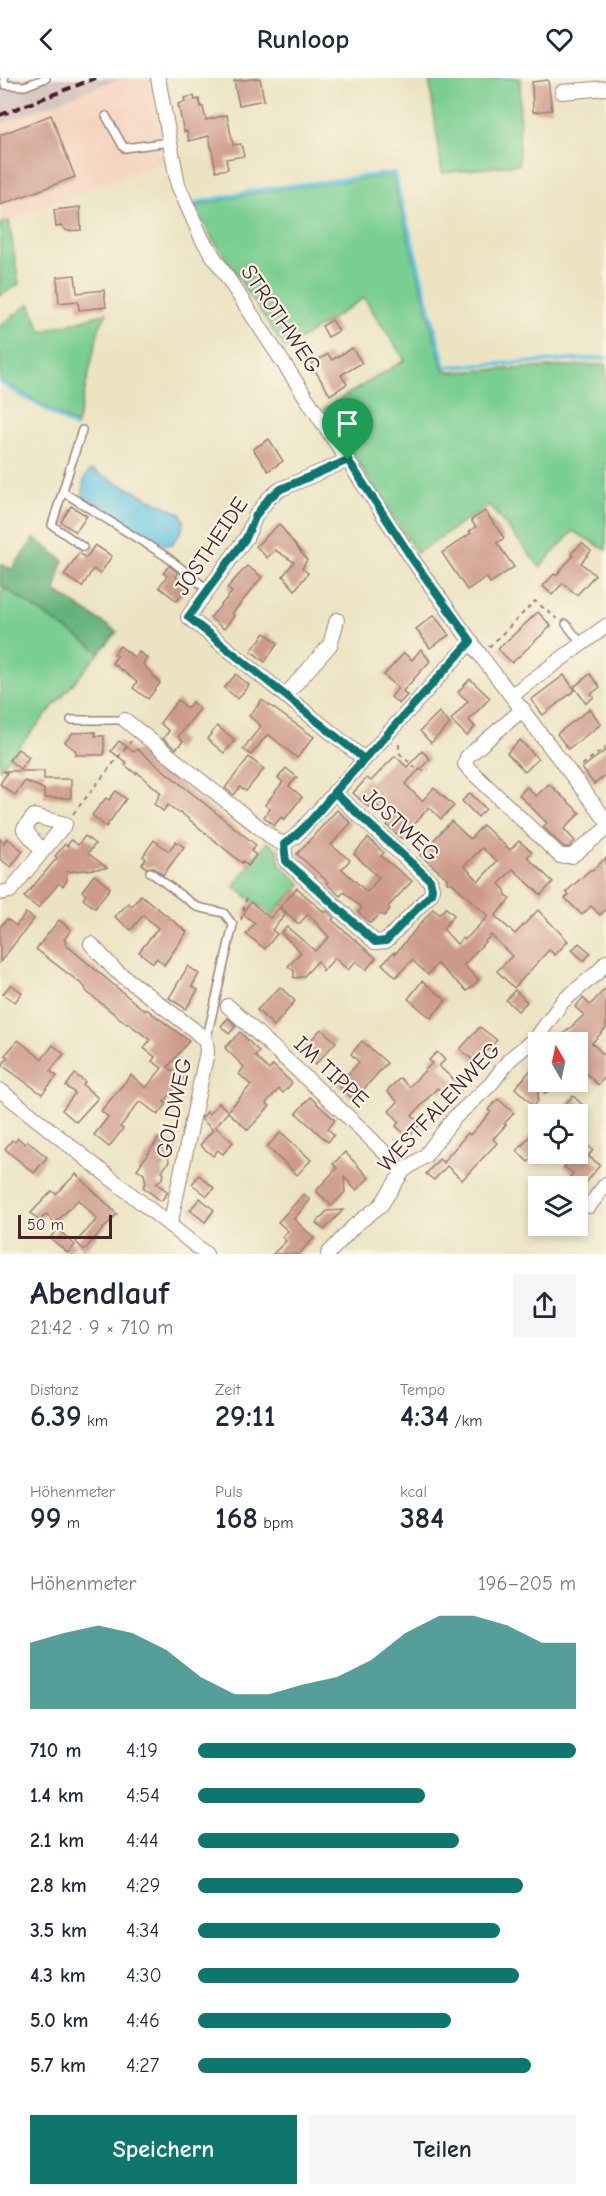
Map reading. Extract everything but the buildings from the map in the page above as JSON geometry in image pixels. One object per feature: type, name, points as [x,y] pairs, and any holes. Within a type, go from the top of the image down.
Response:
[{"type":"street","name":"STROTHWEG","points":[[158,78],[178,185],[202,239],[415,563],[481,656],[572,772],[601,802],[606,819]]},
{"type":"street","points":[[562,93],[606,88]]},
{"type":"street","name":"JOSTHEIDE","points":[[348,460],[281,489],[269,498],[256,515],[246,538],[188,617],[364,759]]},
{"type":"street","points":[[285,696],[330,645],[337,620]]},
{"type":"street","points":[[512,695],[606,626]]},
{"type":"street","name":"JOSTWEG","points":[[334,792],[430,880],[431,894],[386,941],[375,942],[286,861],[284,844],[294,838],[334,792],[471,641]]},
{"type":"street","points":[[523,709],[467,757],[465,764],[468,770],[560,856],[572,856],[606,829]]},
{"type":"street","points":[[125,720],[275,840],[284,844]]},
{"type":"street","points":[[0,893],[10,891],[65,824],[34,816],[24,829],[42,851]]},
{"type":"street","name":"GOLDWEG","points":[[92,944],[115,970],[194,1029],[206,1041],[207,1052],[170,1225]]},
{"type":"street","name":"WESTFALENWEG","points":[[328,1254],[354,1226],[381,1205],[403,1171],[425,1156],[454,1118],[490,1085],[510,1059],[537,1038],[563,1001],[598,972],[606,962]]},
{"type":"street","name":"IM TIPPE","points":[[228,1006],[358,1126],[403,1171]]},
{"type":"street","points":[[0,1090],[206,1254]]},
{"type":"street","points":[[589,1206],[606,1184]]},
{"type":"lane","points":[[3,83],[25,86],[46,78]]},
{"type":"lane","points":[[106,116],[124,148],[170,142]]},
{"type":"lane","points":[[82,430],[52,525],[83,547]]},
{"type":"lane","points":[[63,492],[167,558],[207,589]]},
{"type":"lane","points":[[566,624],[582,644]]},
{"type":"lane","points":[[71,720],[125,720]]},
{"type":"lane","points":[[150,872],[197,907],[224,912],[233,926],[206,1041]]},
{"type":"path","points":[[481,656],[535,601],[566,624]]},
{"type":"path","points":[[65,824],[139,732]]},
{"type":"path","points":[[399,744],[399,753],[418,770],[429,770]]},
{"type":"path","points":[[572,772],[606,747]]},
{"type":"shaded area","points":[[0,78],[120,78],[0,124]]},
{"type":"shaded area","points":[[120,78],[151,78],[165,159],[0,224],[0,124]]},
{"type":"green space","points":[[429,78],[520,78],[519,164],[442,173]]},
{"type":"green space","points":[[392,175],[443,369],[450,372],[606,364],[606,550],[573,531],[540,567],[489,505],[417,553],[323,409],[405,360],[364,298],[285,349],[209,233],[195,206],[258,192]]},
{"type":"green space","points":[[9,221],[19,284],[0,296],[0,224]]},
{"type":"green space","points":[[30,303],[41,332],[107,313],[99,328],[77,425],[0,380],[0,326]]},
{"type":"green space","points":[[34,538],[63,560],[55,591],[117,632],[100,652],[0,585],[0,564],[12,569]]},
{"type":"green space","points":[[7,588],[100,652],[0,769],[0,593]]},
{"type":"green space","points":[[267,842],[278,850],[280,864],[301,884],[271,915],[234,886]]},
{"type":"water","points":[[91,470],[181,514],[184,521],[182,530],[172,544],[164,545],[83,497],[83,485]]},
{"type":"waterway","points":[[196,203],[258,190],[394,173],[445,367],[606,358]]},
{"type":"waterway","points":[[0,382],[75,427]]},
{"type":"railway","points":[[0,115],[96,78]]},
{"type":"route","points":[[348,460],[281,489],[269,498],[256,515],[246,538],[188,617],[364,759],[334,792],[430,880],[432,888],[431,894],[386,941],[375,942],[286,861],[284,844],[294,838],[334,792],[364,759],[471,641],[415,563],[348,460]]}]
